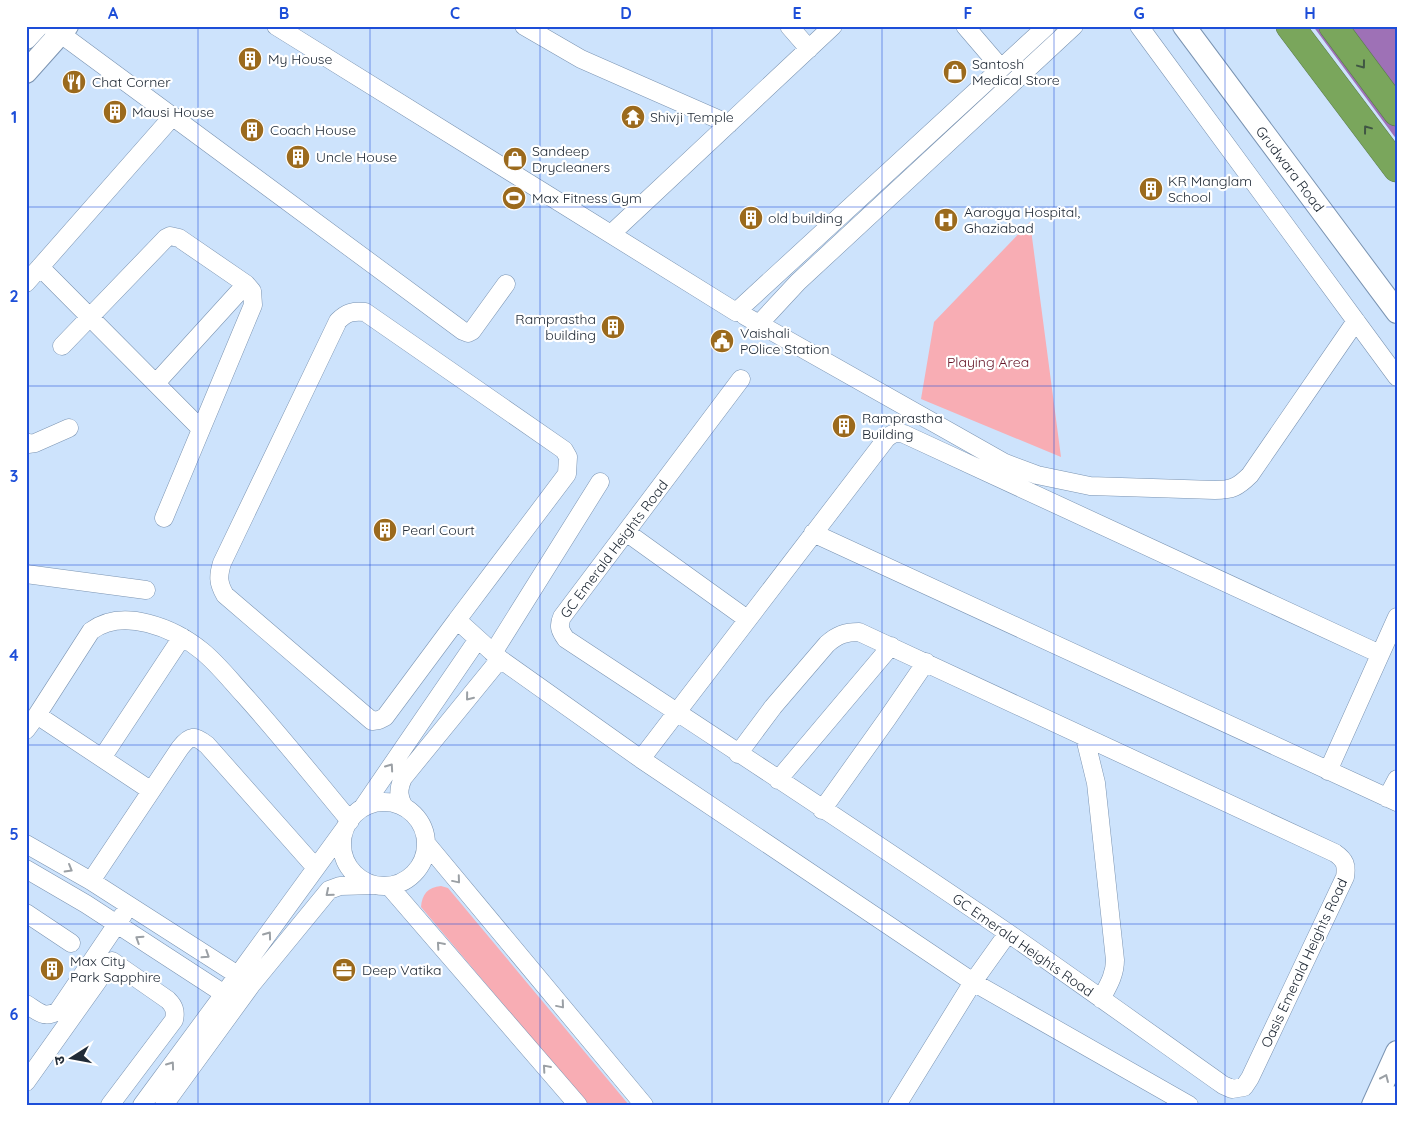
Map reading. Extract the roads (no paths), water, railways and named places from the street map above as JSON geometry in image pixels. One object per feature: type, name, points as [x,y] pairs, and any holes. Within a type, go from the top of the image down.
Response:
[{"type":"highway","points":[[1290,26],[1397,168]]},
{"type":"highway","points":[[1333,26],[1397,112]]},
{"type":"street","points":[[26,38],[37,26]]},
{"type":"street","points":[[276,26],[736,312],[1046,26]]},
{"type":"street","points":[[524,26],[581,59],[728,124]]},
{"type":"street","points":[[789,26],[810,49]]},
{"type":"street","points":[[611,234],[834,26]]},
{"type":"street","points":[[965,26],[1002,68]]},
{"type":"street","points":[[1074,26],[798,282],[752,320],[1005,463],[1037,475],[1090,486],[1215,490],[1227,490],[1240,485],[1250,475],[1356,321]]},
{"type":"street","points":[[1138,26],[1397,377]]},
{"type":"street","name":"Grudwara Road","points":[[1184,26],[1397,312]]},
{"type":"street","points":[[26,72],[59,29],[463,331],[468,333],[472,331],[506,284]]},
{"type":"street","points":[[26,283],[173,116]]},
{"type":"street","points":[[62,346],[170,236],[179,238],[246,284],[252,291],[253,305],[164,518]]},
{"type":"street","points":[[40,267],[201,429]]},
{"type":"street","points":[[156,383],[246,284]]},
{"type":"street","points":[[353,311],[365,312],[564,450],[568,457],[567,474],[457,620],[385,717],[372,721],[226,595],[220,587],[218,577],[222,563],[338,321],[345,314],[353,311]]},
{"type":"street","name":"GC Emerald Heights Road","points":[[741,379],[562,617],[559,624],[560,631],[566,639],[1008,933],[1101,999],[1112,980],[1115,960],[1096,783],[1085,738]]},
{"type":"street","points":[[26,442],[28,444],[35,443],[69,428]]},
{"type":"street","points":[[641,759],[886,439],[891,434],[898,433],[904,434],[1380,654]]},
{"type":"street","points":[[404,807],[399,795],[399,787],[404,778],[496,656],[600,482]]},
{"type":"street","points":[[626,532],[747,619]]},
{"type":"street","points":[[813,533],[1392,800],[1397,779]]},
{"type":"street","points":[[26,574],[146,590]]},
{"type":"street","points":[[1328,771],[1397,617]]},
{"type":"street","points":[[26,730],[38,716],[91,632],[100,624],[112,620],[152,624],[182,637],[203,651],[280,734],[347,825]]},
{"type":"street","points":[[457,620],[496,656],[641,759],[974,982],[1189,1105]]},
{"type":"street","points":[[738,754],[773,707],[827,644],[835,636],[846,632],[859,632],[891,646],[1085,738]]},
{"type":"street","points":[[102,758],[182,637]]},
{"type":"street","points":[[363,808],[478,639]]},
{"type":"street","points":[[778,780],[891,646]]},
{"type":"street","points":[[822,810],[888,719],[926,662]]},
{"type":"street","points":[[38,716],[150,790]]},
{"type":"street","points":[[91,881],[150,790],[187,739],[193,737],[199,739],[213,752],[316,868]]},
{"type":"street","name":"Oasis Emerald Heights Road","points":[[1085,738],[1335,853],[1343,859],[1347,867],[1345,877],[1250,1078],[1244,1087],[1232,1089],[1223,1085],[1101,999]]},
{"type":"street","points":[[142,1105],[223,994],[245,980],[329,890],[340,886],[398,884],[414,874],[425,854],[426,843],[424,831],[414,814],[393,802],[384,802],[374,803],[354,815],[316,868],[245,980],[239,1003],[164,1105]]},
{"type":"street","points":[[347,825],[342,840],[343,853],[348,865],[357,876],[382,885],[578,1105]]},
{"type":"street","points":[[426,843],[644,1105]]},
{"type":"street","points":[[26,844],[91,881],[245,980]]},
{"type":"street","points":[[26,869],[117,924],[239,1003]]},
{"type":"street","points":[[26,1004],[43,1015],[50,1016],[58,1011],[129,906]]},
{"type":"street","points":[[26,913],[71,943]]},
{"type":"street","points":[[897,1105],[974,982],[1008,933]]},
{"type":"street","points":[[26,1082],[112,961],[168,1000],[173,1005],[175,1013],[174,1020],[110,1105]]},
{"type":"street","points":[[1373,1105],[1397,1052]]},
{"type":"street","points":[[1393,1105],[1397,1097]]},
{"type":"place","name":"My House","points":[[250,59]]},
{"type":"place","name":"Santosh Medical Store","points":[[955,72]]},
{"type":"place","name":"Chat Corner","points":[[74,82]]},
{"type":"place","name":"Mausi House","points":[[115,112]]},
{"type":"place","name":"Shivji Temple","points":[[633,117]]},
{"type":"place","name":"Coach House","points":[[252,130]]},
{"type":"place","name":"Uncle House","points":[[298,157]]},
{"type":"place","name":"Sandeep Drycleaners","points":[[515,159]]},
{"type":"place","name":"KR Manglam School","points":[[1151,189]]},
{"type":"place","name":"Max Fitness Gym","points":[[514,198]]},
{"type":"place","name":"old building","points":[[751,218]]},
{"type":"place","name":"Aarogya Hospital, Ghaziabad","points":[[946,220]]},
{"type":"place","name":"Ramprastha building","points":[[613,327]]},
{"type":"place","name":"Vaishali POlice Station","points":[[722,341]]},
{"type":"place","name":"Ramprastha Building","points":[[844,426]]},
{"type":"place","name":"Pearl Court","points":[[385,530]]},
{"type":"place","name":"Max City Park Sapphire","points":[[52,969]]},
{"type":"place","name":"Deep Vatika","points":[[344,970]]},
{"type":"park label","name":"Playing Area","points":[[988,362]]}]
